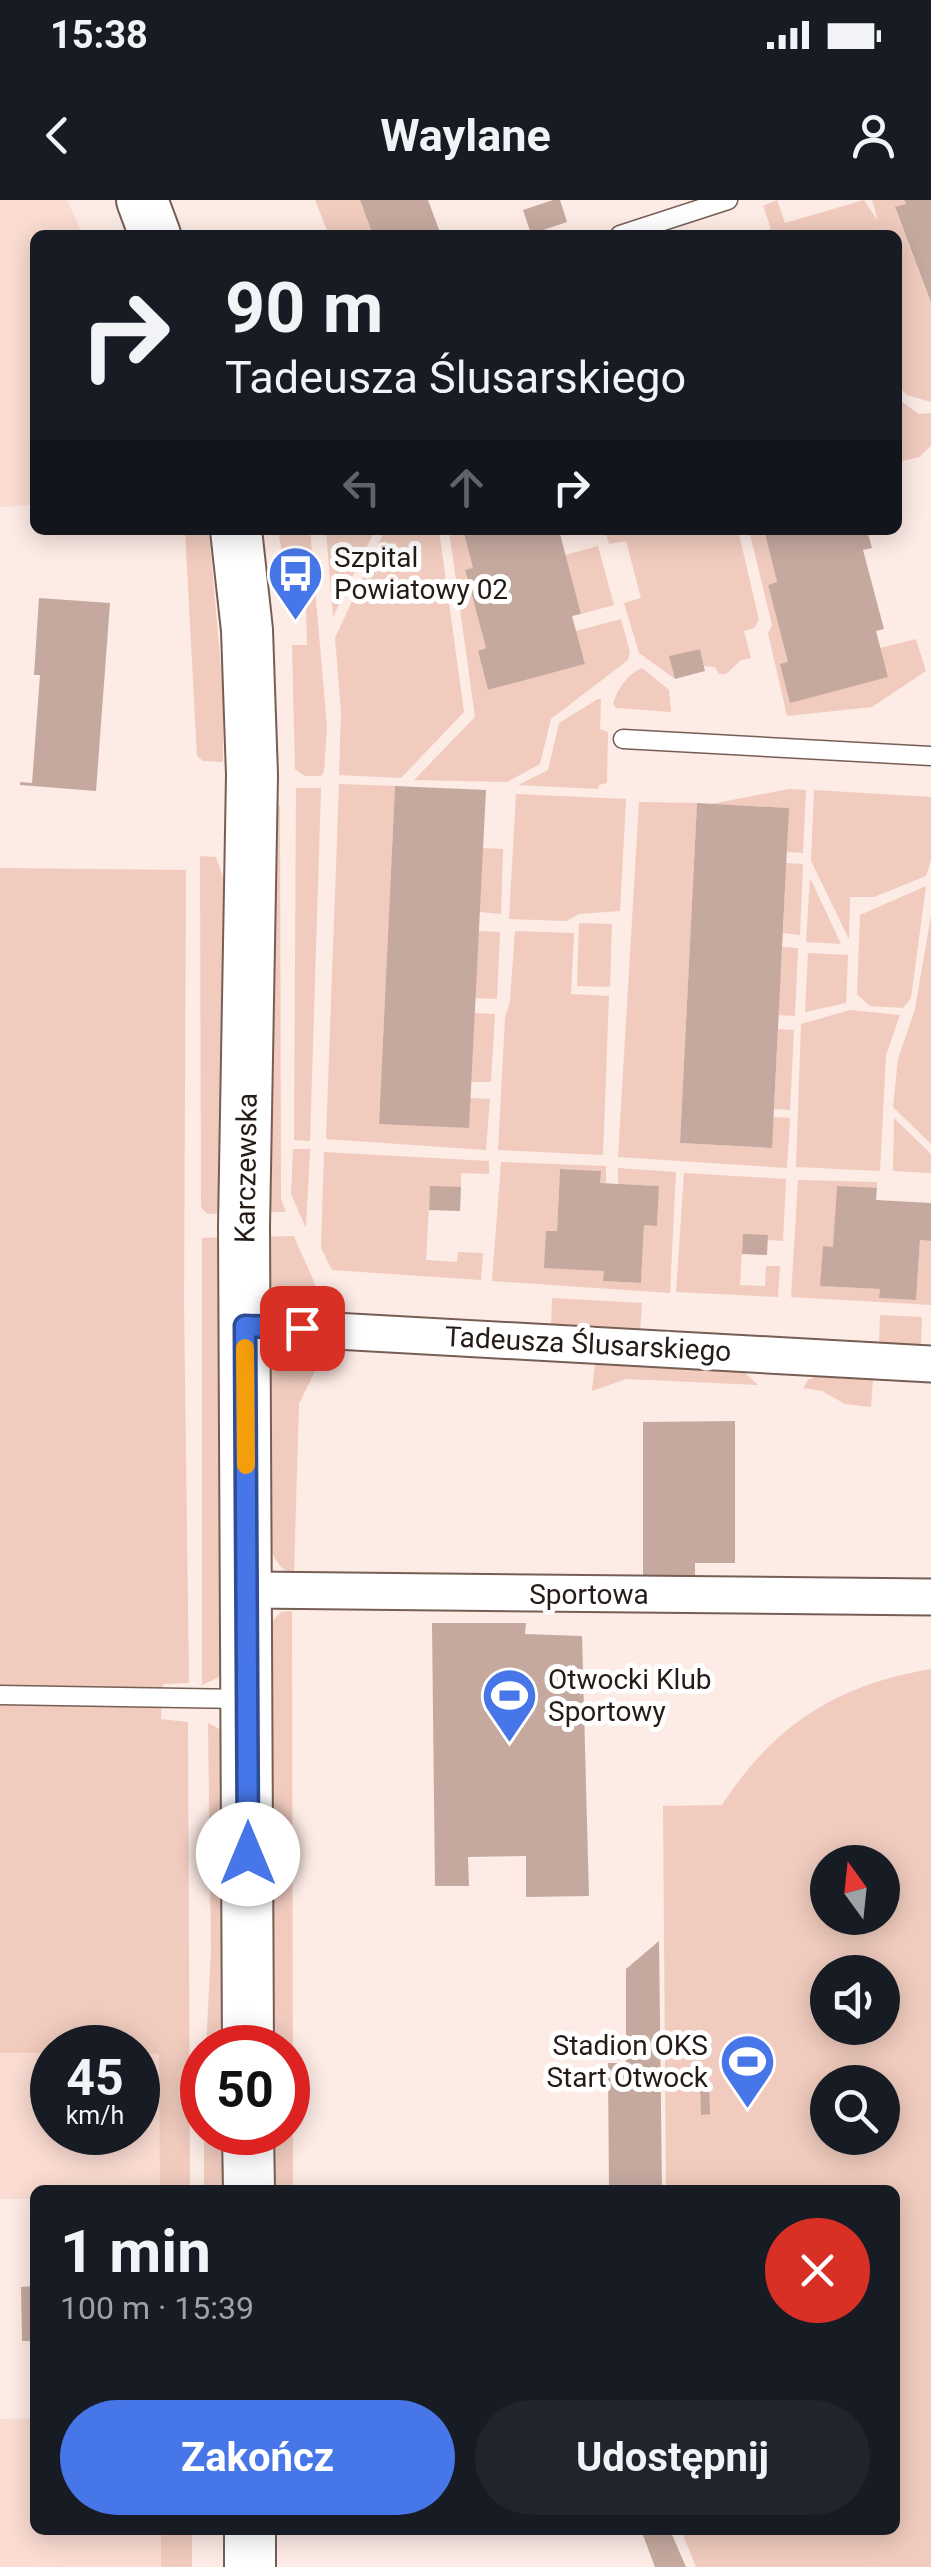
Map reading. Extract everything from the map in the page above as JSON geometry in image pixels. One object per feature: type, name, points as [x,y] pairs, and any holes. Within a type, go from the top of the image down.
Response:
[{"type":"main road","points":[[142,200],[153,230]]},
{"type":"main road","name":"Karczewska","points":[[237,535],[247,630],[252,775],[245,1326],[248,2025]]},
{"type":"main road","points":[[248,2155],[249,2185]]},
{"type":"main road","points":[[250,2535],[250,2567]]},
{"type":"street","name":"Tadeusza Ślusarskiego","points":[[245,1326],[931,1364]]},
{"type":"street","name":"Sportowa","points":[[247,1590],[931,1597]]},
{"type":"lane","points":[[635,230],[728,200]]},
{"type":"lane","points":[[623,739],[931,756]]},
{"type":"lane","points":[[0,1696],[248,1700]]},
{"type":"shaded area","points":[[0,200],[67,200],[81,230],[30,230],[30,505],[0,507]]},
{"type":"shaded area","points":[[315,200],[360,200],[371,230],[327,230]]},
{"type":"shaded area","points":[[777,200],[785,223],[864,200],[878,221],[872,200],[904,200],[906,204],[895,208],[931,304],[931,402],[902,390],[902,230],[768,230],[763,206]]},
{"type":"shaded area","points":[[902,402],[919,414],[931,413],[931,446],[919,457],[902,461]]},
{"type":"shaded area","points":[[185,535],[209,535],[223,692],[223,762],[203,761],[197,756]]},
{"type":"shaded area","points":[[279,535],[310,535],[327,727],[321,776],[305,776],[295,769],[292,645],[307,645],[306,605],[291,604]]},
{"type":"shaded area","points":[[326,535],[373,535],[333,617]]},
{"type":"shaded area","points":[[383,535],[440,535],[464,712],[401,778],[339,775],[341,712],[335,638]]},
{"type":"shaded area","points":[[450,535],[464,535],[473,568],[465,571],[486,648],[478,651],[488,690],[585,664],[576,631],[621,619],[630,652],[628,660],[551,719],[540,764],[507,782],[414,780],[475,717]]},
{"type":"shaded area","points":[[606,535],[739,535],[759,620],[754,628],[744,631],[751,658],[741,660],[726,674],[719,674],[715,667],[704,666],[700,649],[670,656],[675,679],[639,653],[624,603],[641,598],[626,541],[609,544]]},
{"type":"shaded area","points":[[750,535],[765,535],[777,582],[768,585],[788,662],[888,677],[880,648],[916,639],[926,671],[872,707],[787,716],[768,633],[772,625]]},
{"type":"shaded area","points":[[598,546],[614,605],[581,614],[565,555]]},
{"type":"shaded area","points":[[642,668],[669,690],[671,712],[616,708],[613,704],[623,683]]},
{"type":"shaded area","points":[[598,699],[600,729],[608,732],[607,783],[598,789],[518,785],[548,770],[559,723]]},
{"type":"shaded area","points":[[339,784],[395,786],[379,1123],[468,1128],[470,1098],[490,1099],[486,1150],[326,1139]]},
{"type":"shaded area","points":[[296,788],[321,788],[310,1141],[294,1140]]},
{"type":"shaded area","points":[[789,789],[806,790],[803,853],[787,852],[788,808],[711,804]]},
{"type":"shaded area","points":[[814,790],[931,797],[931,860],[926,876],[874,897],[850,897],[849,939],[811,861]]},
{"type":"shaded area","points":[[516,794],[626,799],[620,911],[579,914],[566,921],[509,919]]},
{"type":"shaded area","points":[[275,801],[280,806],[281,1199],[286,1212],[263,1212]]},
{"type":"shaded area","points":[[639,802],[697,803],[680,1143],[771,1148],[773,1117],[790,1118],[787,1168],[618,1157]]},
{"type":"shaded area","points":[[483,848],[503,849],[501,914],[479,912]]},
{"type":"shaded area","points":[[200,856],[216,857],[224,880],[224,1213],[207,1214],[201,1207]]},
{"type":"shaded area","points":[[786,863],[803,864],[800,935],[783,933]]},
{"type":"shaded area","points":[[0,868],[186,870],[184,1303],[189,1683],[163,1684],[161,1719],[188,1722],[189,2025],[180,2025],[180,2155],[190,2155],[190,2185],[160,2185],[160,2025],[30,2025],[30,2053],[0,2053]]},
{"type":"shaded area","points":[[810,878],[841,944],[806,942]]},
{"type":"shaded area","points":[[926,886],[911,998],[903,1008],[870,1006],[857,994],[860,915]]},
{"type":"shaded area","points":[[931,915],[931,1144],[893,1107],[898,1059],[915,1009]]},
{"type":"shaded area","points":[[579,923],[612,924],[610,987],[577,986]]},
{"type":"shaded area","points":[[478,931],[500,932],[497,999],[475,998]]},
{"type":"shaded area","points":[[515,931],[574,933],[571,994],[609,996],[603,1155],[498,1150],[505,1018],[510,1001]]},
{"type":"shaded area","points":[[782,947],[798,948],[795,1016],[778,1015]]},
{"type":"shaded area","points":[[808,953],[848,955],[846,1003],[805,1012]]},
{"type":"shaded area","points":[[850,1010],[900,1015],[886,1055],[880,1171],[796,1167],[801,1024]]},
{"type":"shaded area","points":[[474,1013],[495,1014],[491,1082],[471,1082]]},
{"type":"shaded area","points":[[778,1029],[794,1030],[790,1110],[774,1109]]},
{"type":"shaded area","points":[[894,1118],[931,1154],[931,1173],[893,1171]]},
{"type":"shaded area","points":[[293,1149],[310,1149],[306,1228],[291,1194]]},
{"type":"shaded area","points":[[324,1152],[489,1161],[489,1174],[461,1173],[461,1187],[430,1187],[426,1260],[457,1262],[458,1252],[483,1253],[481,1280],[332,1270],[321,1248]]},
{"type":"shaded area","points":[[501,1162],[606,1166],[606,1183],[600,1183],[600,1171],[560,1169],[557,1231],[604,1271],[604,1281],[641,1283],[644,1225],[657,1225],[659,1186],[618,1184],[618,1168],[676,1172],[670,1293],[492,1281]]},
{"type":"shaded area","points":[[684,1173],[786,1179],[783,1241],[768,1240],[767,1235],[743,1235],[740,1285],[765,1286],[766,1266],[780,1266],[778,1297],[676,1292]]},
{"type":"shaded area","points":[[798,1180],[877,1182],[877,1188],[833,1247],[823,1247],[821,1286],[880,1289],[879,1298],[916,1300],[920,1240],[931,1241],[931,1305],[791,1297]]},
{"type":"shaded area","points":[[294,1236],[315,1283],[319,1311],[289,1308],[267,1295],[263,1237]]},
{"type":"shaded area","points":[[224,1237],[225,1666],[219,1677],[202,1685],[202,1238]]},
{"type":"shaded area","points":[[552,1298],[642,1303],[640,1330],[551,1325]]},
{"type":"shaded area","points":[[880,1315],[922,1317],[921,1345],[879,1343]]},
{"type":"shaded area","points":[[294,1349],[317,1349],[318,1365],[299,1404],[294,1573],[279,1564],[266,1535],[268,1370],[278,1357]]},
{"type":"shaded area","points":[[595,1363],[742,1370],[758,1385],[626,1379],[592,1391]]},
{"type":"shaded area","points":[[818,1375],[873,1380],[871,1407],[845,1404],[822,1391],[803,1388]]},
{"type":"shaded area","points":[[292,1611],[293,2025],[265,2025],[264,1630],[281,1612]]},
{"type":"shaded area","name":"Stadion OKS Start Otwock","points":[[931,1669],[931,2567],[696,2567],[683,2535],[900,2535],[900,2185],[666,2185],[663,1806],[722,1805],[763,1752],[810,1713],[837,1698],[897,1676]]},
{"type":"shaded area","points":[[208,1723],[224,1737],[228,2025],[207,2025],[211,1950]]},
{"type":"shaded area","points":[[0,2053],[30,2053],[30,2155],[160,2155],[160,2185],[30,2185],[30,2199],[0,2199]]},
{"type":"shaded area","points":[[204,2155],[228,2155],[228,2185],[204,2185]]},
{"type":"shaded area","points":[[266,2155],[293,2155],[293,2185],[266,2185]]},
{"type":"shaded area","points":[[30,2418],[30,2535],[161,2535],[161,2567],[0,2567],[0,2419]]},
{"type":"shaded area","points":[[161,2535],[192,2535],[192,2567],[161,2567]]},
{"type":"building","points":[[360,200],[428,200],[439,230],[371,230]]},
{"type":"building","points":[[560,200],[567,222],[530,230],[523,210]]},
{"type":"building","points":[[904,200],[931,200],[931,303],[895,207],[906,204]]},
{"type":"building","points":[[464,535],[560,535],[581,614],[572,616],[585,664],[488,690],[478,651],[486,648],[465,570],[473,568]]},
{"type":"building","points":[[765,535],[868,535],[872,548],[863,550],[884,629],[876,631],[888,677],[790,703],[780,664],[788,662],[768,585],[777,582]]},
{"type":"building","points":[[39,598],[110,603],[96,791],[20,785],[32,783],[40,675],[34,675]]},
{"type":"building","points":[[700,649],[705,671],[675,679],[669,656]]},
{"type":"building","points":[[395,786],[486,790],[469,1128],[379,1124]]},
{"type":"building","points":[[697,803],[789,808],[772,1148],[680,1143]]},
{"type":"building","points":[[560,1169],[601,1171],[600,1183],[659,1186],[657,1226],[644,1225],[641,1283],[603,1281],[604,1271],[544,1268],[546,1231],[557,1231]]},
{"type":"building","points":[[430,1186],[461,1187],[460,1211],[429,1210]]},
{"type":"building","points":[[837,1186],[877,1188],[876,1200],[931,1203],[931,1241],[920,1240],[916,1300],[879,1298],[880,1289],[820,1286],[823,1246],[833,1247]]},
{"type":"building","points":[[743,1234],[768,1235],[767,1255],[742,1254]]},
{"type":"building","points":[[735,1421],[735,1563],[695,1563],[695,1581],[643,1581],[643,1422]]},
{"type":"building","name":"Otwocki Klub Sportowy","points":[[432,1623],[526,1623],[525,1634],[582,1636],[589,1896],[526,1897],[526,1856],[468,1857],[469,1886],[435,1886]]},
{"type":"building","points":[[659,1941],[662,2185],[609,2185],[608,2063],[626,2063],[626,1969]]},
{"type":"building","points":[[700,2079],[709,2079],[710,2114],[701,2115]]},
{"type":"building","points":[[30,2286],[30,2341],[22,2341],[21,2287]]},
{"type":"building","points":[[643,2535],[672,2535],[686,2567],[655,2567]]},
{"type":"slow traffic","points":[[245,1348],[246,1465]]},
{"type":"place","name":"Szpital Powiatowy 02","points":[[295,622]]},
{"type":"place","name":"Otwocki Klub Sportowy","points":[[509,1744]]},
{"type":"place","name":"Stadion OKS Start Otwock","points":[[747,2110]]},
{"type":"route","points":[[248,1854],[245,1326],[302,1328]]}]
